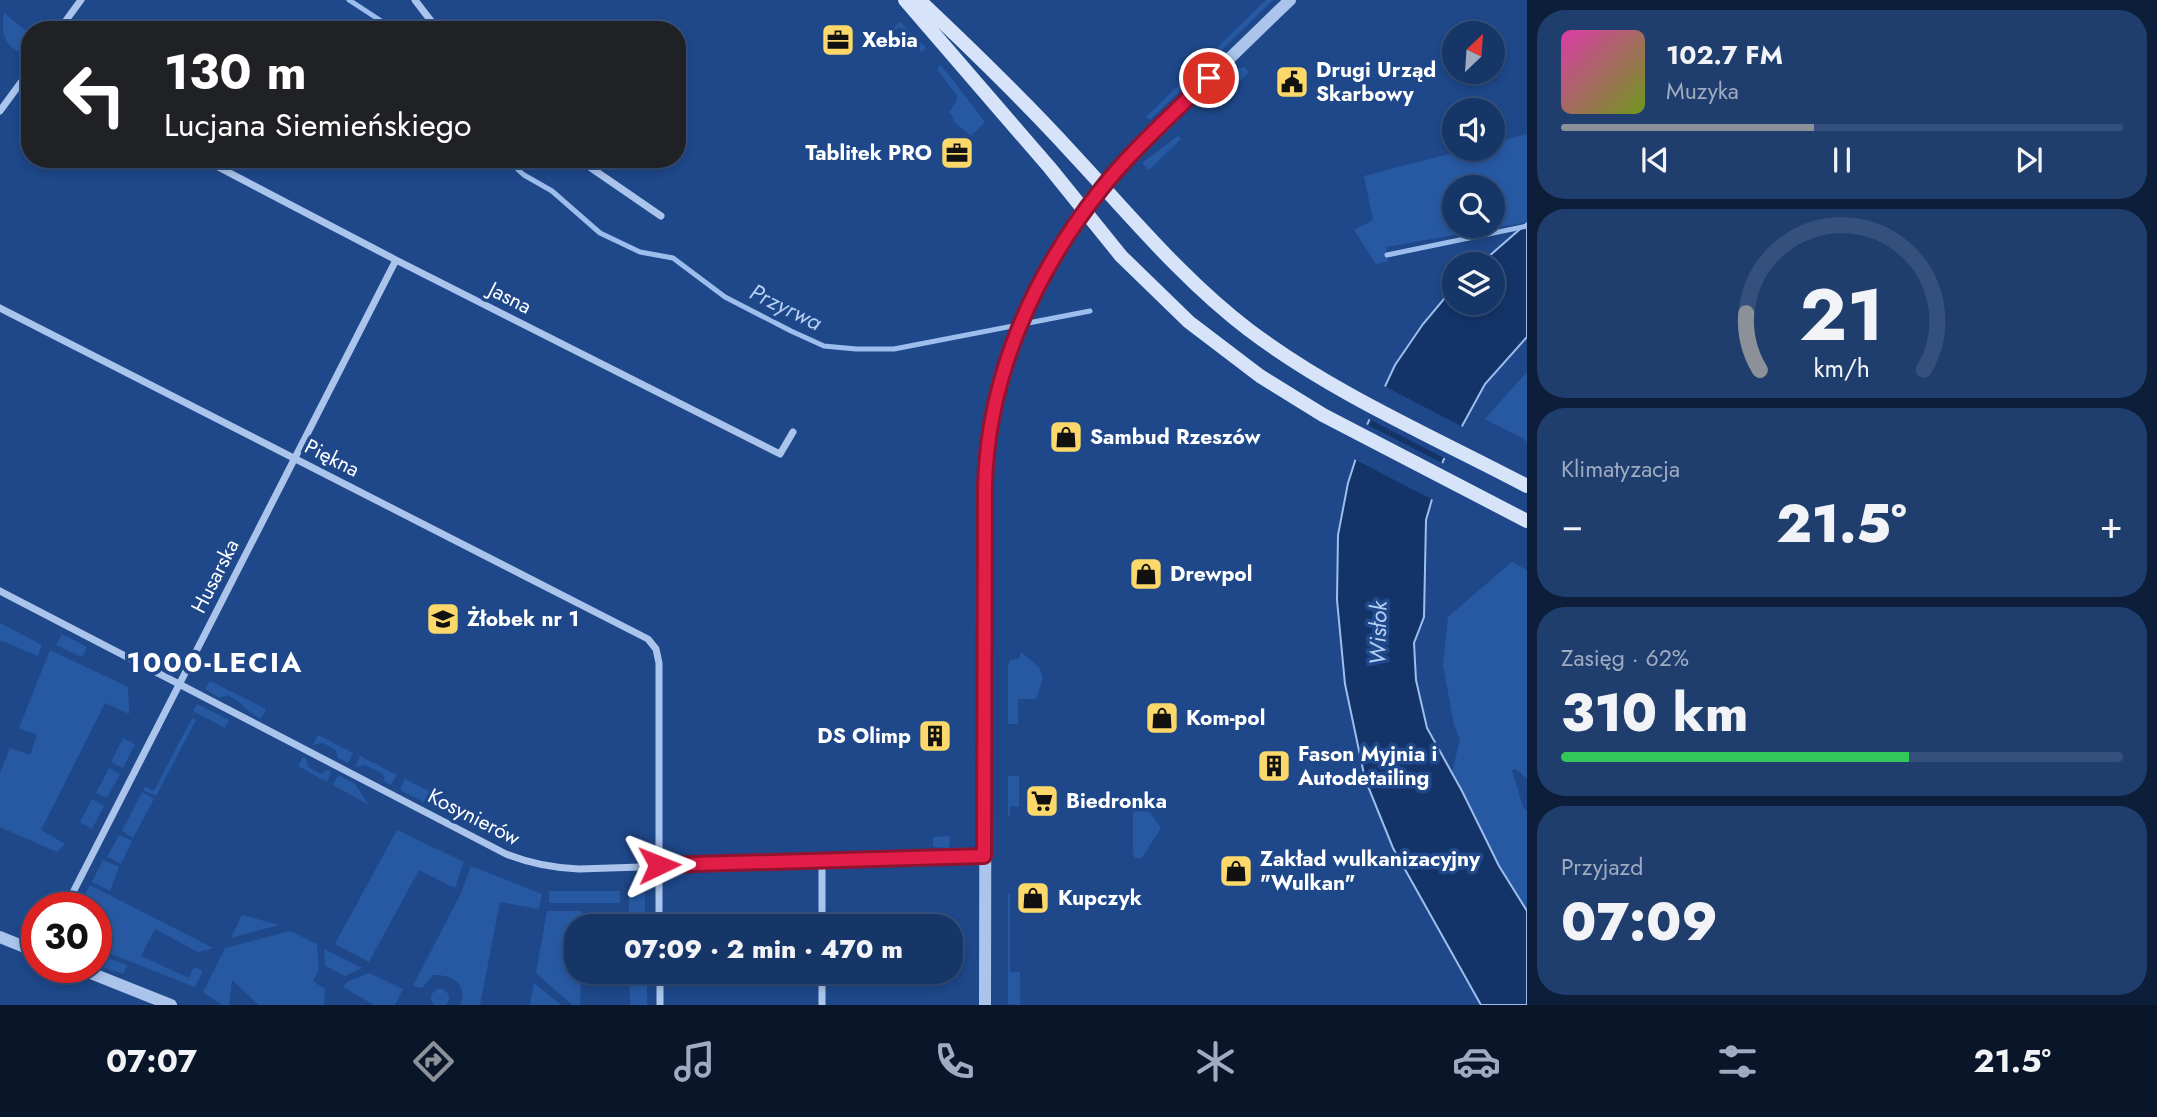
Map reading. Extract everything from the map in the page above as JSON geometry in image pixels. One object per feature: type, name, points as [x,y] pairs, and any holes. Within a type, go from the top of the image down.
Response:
[{"type":"main road","points":[[905,0],[1051,168],[1121,257],[1189,322],[1260,376],[1323,415],[1527,521]]},
{"type":"main road","points":[[919,0],[988,65],[1198,286],[1247,329],[1283,355],[1338,387],[1527,486]]},
{"type":"street","points":[[65,21],[80,0]]},
{"type":"street","points":[[415,0],[431,21]]},
{"type":"street","points":[[985,1005],[986,463],[995,402],[1011,347],[1042,279],[1084,211],[1103,186],[1290,0]]},
{"type":"street","points":[[0,111],[21,82]]},
{"type":"street","name":"Jasna","points":[[220,168],[780,454],[793,432]]},
{"type":"street","points":[[591,168],[661,216]]},
{"type":"street","name":"Husarska","points":[[73,892],[396,260]]},
{"type":"street","name":"Piękna","points":[[0,308],[648,639],[656,649],[659,663],[659,865]]},
{"type":"street","name":"Kosynierów","points":[[0,591],[528,863],[550,868],[579,869],[984,856]]},
{"type":"street","points":[[822,861],[822,914]]},
{"type":"street","points":[[659,865],[659,914]]},
{"type":"street","points":[[0,937],[21,946]]},
{"type":"street","points":[[112,982],[171,1005]]},
{"type":"street","points":[[660,984],[660,1005]]},
{"type":"street","points":[[822,984],[822,1005]]},
{"type":"shaded area","points":[[1266,0],[1273,0],[1150,120],[1146,117]]},
{"type":"shaded area","points":[[4,13],[21,27],[21,52],[9,45],[3,27]]},
{"type":"shaded area","points":[[900,22],[926,48],[922,52],[903,35],[904,32],[899,27],[881,45],[879,43]]},
{"type":"shaded area","points":[[941,65],[985,122],[971,136],[952,120],[954,118],[949,112],[957,96],[937,69]]},
{"type":"shaded area","points":[[1244,67],[1249,72],[1231,90],[1227,81],[1237,68]]},
{"type":"shaded area","points":[[1527,134],[1527,222],[1505,226],[1505,175],[1442,175],[1442,237],[1386,247],[1388,261],[1376,264],[1354,230],[1373,220],[1364,176],[1442,156],[1442,161],[1505,161],[1505,140]]},
{"type":"shaded area","points":[[1178,136],[1181,139],[1149,170],[1142,163]]},
{"type":"shaded area","points":[[1527,372],[1527,443],[1485,419]]},
{"type":"shaded area","points":[[1512,562],[1527,570],[1527,779],[1516,769],[1512,770],[1523,807],[1527,811],[1527,911],[1499,866],[1452,773],[1460,739],[1454,726],[1443,664],[1448,617]]},
{"type":"shaded area","points":[[0,623],[42,645],[38,656],[0,640]]},
{"type":"shaded area","points":[[62,634],[87,647],[82,657],[56,645]]},
{"type":"shaded area","points":[[50,650],[128,687],[129,714],[105,703],[41,830],[65,844],[57,852],[0,827],[0,773],[10,748],[30,755],[37,735],[19,728]]},
{"type":"shaded area","points":[[1021,652],[1039,667],[1043,678],[1036,699],[1018,699],[1018,724],[1008,724],[1008,665],[1010,660],[1019,659]]},
{"type":"shaded area","points":[[210,681],[266,709],[261,719],[228,695],[219,698],[205,689]]},
{"type":"shaded area","points":[[197,704],[229,720],[225,728],[193,711]]},
{"type":"shaded area","points":[[192,718],[196,720],[156,796],[143,790],[145,787],[154,791]]},
{"type":"shaded area","points":[[318,735],[353,753],[348,763],[338,758],[336,750],[323,743],[313,745]]},
{"type":"shaded area","points":[[123,738],[135,744],[123,768],[111,762]]},
{"type":"shaded area","points":[[360,756],[397,775],[391,785],[385,782],[383,774],[365,765],[355,767]]},
{"type":"shaded area","points":[[303,757],[308,767],[321,774],[328,770],[331,772],[327,782],[298,766]]},
{"type":"shaded area","points":[[109,768],[120,774],[107,798],[96,793]]},
{"type":"shaded area","points":[[338,775],[355,784],[369,805],[333,785]]},
{"type":"shaded area","points":[[1008,776],[1019,776],[1019,807],[1010,806],[1010,816],[1008,815]]},
{"type":"shaded area","points":[[405,779],[447,800],[441,811],[400,790]]},
{"type":"shaded area","points":[[142,792],[154,799],[133,838],[122,831]]},
{"type":"shaded area","points":[[92,799],[104,806],[92,829],[80,822]]},
{"type":"shaded area","points":[[1137,801],[1143,803],[1161,828],[1141,859],[1134,857],[1133,850],[1133,806]]},
{"type":"shaded area","points":[[397,830],[464,862],[455,888],[419,870],[369,962],[335,944]]},
{"type":"shaded area","points":[[119,835],[132,841],[121,864],[107,857]]},
{"type":"shaded area","points":[[950,836],[949,848],[933,847],[933,837]]},
{"type":"shaded area","points":[[103,860],[119,867],[110,891],[92,882]]},
{"type":"shaded area","points":[[471,866],[542,894],[539,909],[500,902],[480,1005],[460,1005],[460,986],[446,976],[433,975],[422,988],[413,986],[461,893]]},
{"type":"shaded area","points":[[90,885],[104,892],[86,892]]},
{"type":"shaded area","points":[[549,891],[620,891],[620,903],[549,903]]},
{"type":"shaded area","points":[[629,893],[645,893],[645,914],[629,914]]},
{"type":"shaded area","points":[[1008,894],[1010,972],[1020,972],[1020,1005],[1008,1004]]},
{"type":"shaded area","points":[[112,896],[213,948],[198,952],[155,929],[141,956],[189,978],[194,967],[203,971],[195,987],[112,954]]},
{"type":"shaded area","points":[[547,911],[582,911],[582,914],[564,914],[564,984],[581,984],[580,1005],[572,1005],[536,973]]},
{"type":"shaded area","points":[[242,915],[279,925],[231,938]]},
{"type":"shaded area","points":[[290,931],[317,944],[319,969],[313,981],[325,989],[324,1005],[259,1005],[232,980],[229,1005],[222,1005],[203,992],[225,948]]},
{"type":"shaded area","points":[[324,949],[362,968],[345,976],[325,966]]},
{"type":"shaded area","points":[[112,960],[127,965],[123,974],[112,970]]},
{"type":"shaded area","points":[[369,973],[403,989],[395,1005],[374,1005],[343,987],[347,982]]},
{"type":"shaded area","points":[[534,983],[561,1005],[530,1005]]},
{"type":"shaded area","points":[[629,984],[647,984],[647,1005],[630,1005]]},
{"type":"shaded area","points":[[440,989],[446,992],[449,998],[446,1004],[440,1007],[434,1004],[431,998],[434,992]]},
{"type":"water","name":"Wisłok","points":[[1527,223],[1527,337],[1485,384],[1443,461],[1426,520],[1424,617],[1414,643],[1416,680],[1427,728],[1499,866],[1527,911],[1527,1005],[1481,1005],[1393,848],[1365,779],[1345,684],[1337,600],[1338,535],[1348,483],[1366,427],[1395,365],[1442,301],[1442,315],[1505,315],[1505,252],[1494,252]]},
{"type":"pier","points":[[1382,385],[1465,428],[1448,460],[1367,418]]},
{"type":"pier","points":[[1364,423],[1446,465],[1435,501],[1352,458]]},
{"type":"waterway","name":"Przyrwa","points":[[349,0],[381,21]]},
{"type":"waterway","name":"Przyrwa","points":[[516,168],[552,191],[600,233],[640,252],[673,258],[725,297],[824,346],[894,349],[1090,311]]},
{"type":"waterway","name":"Przyrwa","points":[[1387,255],[1527,226]]},
{"type":"place","name":"Xebia","points":[[838,40]]},
{"type":"place","name":"Drugi Urząd Skarbowy","points":[[1292,82]]},
{"type":"place","name":"Tablitek PRO","points":[[957,153]]},
{"type":"place","name":"Sambud Rzeszów","points":[[1066,437]]},
{"type":"place","name":"Drewpol","points":[[1146,574]]},
{"type":"place","name":"Żłobek nr 1","points":[[443,619]]},
{"type":"place","name":"Kom-pol","points":[[1162,718]]},
{"type":"place","name":"DS Olimp","points":[[935,736]]},
{"type":"place","name":"Fason Myjnia i Autodetailing","points":[[1274,766]]},
{"type":"place","name":"Biedronka","points":[[1042,801]]},
{"type":"place","name":"Zakład wulkanizacyjny \"Wulkan\"","points":[[1236,871]]},
{"type":"place","name":"Kupczyk","points":[[1033,898]]},
{"type":"district","name":"1000-LECIA","points":[[215,662]]},
{"type":"route","points":[[659,865],[984,856],[985,485],[987,449],[997,393],[1019,326],[1053,259],[1084,211],[1103,186],[1209,78]]}]
